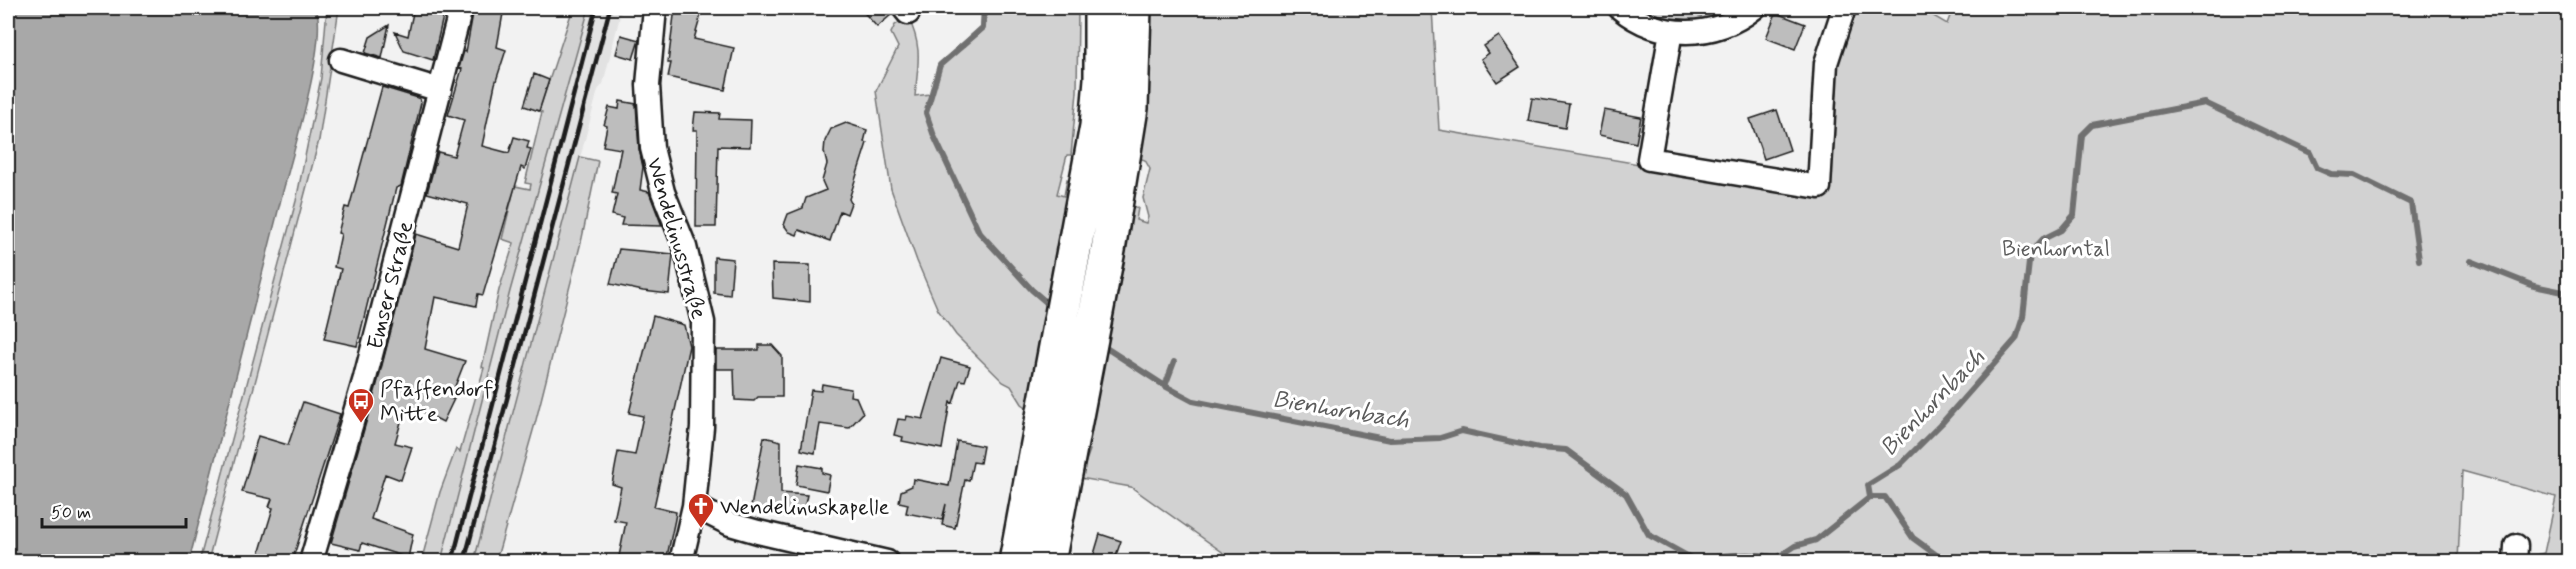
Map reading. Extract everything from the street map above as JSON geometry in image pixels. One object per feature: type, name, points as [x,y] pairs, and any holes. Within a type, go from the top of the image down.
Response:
[{"type":"highway","points":[[1016,561],[1097,126],[1101,80],[1101,8]]},
{"type":"highway","points":[[1048,561],[1116,200],[1131,108],[1134,8]]},
{"type":"street","name":"Emser Straße","points":[[311,561],[365,378],[461,8]]},
{"type":"street","points":[[1620,8],[1641,22],[1671,31],[1695,32],[1719,27],[1736,20],[1754,8]]},
{"type":"street","points":[[1671,31],[1649,159],[1819,187],[1826,63],[1844,8]]},
{"type":"street","name":"Wendelinusstraße","points":[[654,12],[648,86],[652,148],[663,192],[685,247],[703,322],[702,427],[694,506],[681,561]]},
{"type":"street","points":[[341,60],[441,90]]},
{"type":"street","points":[[694,506],[730,524],[758,532],[887,561]]},
{"type":"shaded area","points":[[8,8],[316,8],[317,46],[307,99],[189,561],[8,561]]},
{"type":"shaded area","points":[[589,8],[622,8],[603,84],[598,90],[474,561],[441,562],[510,291]]},
{"type":"green space","points":[[327,8],[339,8],[319,140],[208,561],[199,562],[296,201],[321,78]]},
{"type":"green space","points":[[573,8],[589,8],[510,291],[441,561],[421,562],[440,492],[456,449],[460,452],[484,368],[482,367],[499,290],[514,243],[502,239],[515,186],[530,189],[531,184],[525,183],[542,112],[539,111]]},
{"type":"green space","name":"Bienhorntal","points":[[982,8],[1078,8],[1077,92],[1071,155],[1067,155],[1057,194],[1064,196],[1067,179],[1138,208],[1136,220],[1146,223],[1148,217],[1143,198],[1150,169],[1145,160],[1136,157],[1144,8],[1432,8],[1439,130],[1821,195],[1834,65],[1853,8],[1920,8],[1947,24],[1953,8],[2568,8],[2568,561],[2527,561],[2528,557],[2544,553],[2556,497],[2462,471],[2458,561],[1235,561],[1131,487],[1080,478],[1090,450],[1022,404],[1011,386],[1003,382],[956,335],[938,310],[917,261],[891,189],[876,91],[898,47],[891,33],[895,25],[908,17],[918,47],[915,96],[930,94],[938,65],[981,26]]},
{"type":"green space","points":[[1631,8],[1740,8],[1723,17],[1681,24]]},
{"type":"green space","points":[[580,157],[598,161],[582,238],[536,420],[496,561],[474,561]]},
{"type":"building","points":[[414,8],[445,8],[433,60],[404,51],[395,32],[408,36]]},
{"type":"building","points":[[474,8],[504,8],[497,47],[506,50],[495,84],[482,146],[509,153],[514,137],[529,141],[527,148],[531,149],[525,169],[521,167],[483,295],[478,294],[476,306],[435,297],[425,349],[465,361],[450,399],[454,399],[443,422],[410,405],[409,409],[405,408],[395,443],[412,447],[401,480],[385,474],[371,519],[413,534],[408,558],[362,543],[360,550],[331,543],[376,388],[416,234],[458,247],[468,204],[427,193],[438,152],[454,156],[464,120],[448,115],[462,69],[459,68],[464,51],[466,52]]},
{"type":"building","points":[[675,8],[703,8],[694,39],[734,48],[725,90],[668,77]]},
{"type":"building","points":[[860,8],[891,8],[892,14],[877,27]]},
{"type":"building","points":[[1776,13],[1805,24],[1795,49],[1766,38]]},
{"type":"building","points":[[389,25],[382,58],[365,53],[370,37]]},
{"type":"building","points":[[621,35],[639,40],[633,59],[616,54]]},
{"type":"building","points":[[1499,36],[1520,67],[1497,82],[1481,59],[1489,53],[1484,46]]},
{"type":"building","points":[[534,74],[549,80],[539,111],[524,106]]},
{"type":"building","points":[[382,87],[420,99],[421,103],[401,186],[396,188],[357,346],[324,339],[341,269],[334,267],[341,234],[338,233],[345,207],[349,208]]},
{"type":"building","points":[[1532,98],[1569,104],[1565,128],[1528,121]]},
{"type":"building","points":[[620,101],[636,104],[639,149],[643,167],[640,190],[649,192],[662,226],[621,225],[623,218],[612,215],[617,194],[612,193],[621,149],[603,146],[607,126],[604,125],[609,107],[619,109]]},
{"type":"building","points":[[1604,110],[1641,117],[1636,143],[1599,135]]},
{"type":"building","points":[[1777,110],[1790,150],[1764,159],[1750,119]]},
{"type":"building","points":[[695,112],[720,113],[719,119],[751,120],[750,147],[718,146],[716,227],[696,227],[697,130],[693,130]]},
{"type":"building","points":[[846,123],[867,130],[864,142],[867,143],[849,199],[851,203],[847,214],[840,211],[830,241],[799,230],[797,235],[789,232],[784,225],[788,214],[803,208],[806,198],[826,190],[822,181],[827,164],[824,152],[825,141],[831,129]]},
{"type":"building","points":[[619,249],[673,254],[669,294],[610,284]]},
{"type":"building","points":[[714,257],[733,259],[730,295],[714,293]]},
{"type":"building","points":[[772,264],[810,265],[810,302],[773,298]]},
{"type":"building","points":[[653,316],[684,325],[689,346],[654,507],[676,512],[666,561],[618,561],[626,522],[614,520],[621,487],[612,484],[618,452],[635,455],[643,416],[629,413]]},
{"type":"building","points":[[759,345],[772,345],[782,356],[782,397],[758,397],[754,401],[735,400],[734,369],[716,369],[716,350],[759,350]]},
{"type":"building","points":[[941,358],[970,366],[965,381],[960,380],[953,403],[950,402],[942,449],[902,441],[903,437],[894,435],[898,419],[906,420],[907,416],[923,419]]},
{"type":"building","points":[[822,384],[851,389],[850,396],[856,397],[863,413],[849,428],[820,424],[815,453],[801,450],[811,390],[821,391]]},
{"type":"building","points":[[303,402],[340,414],[292,561],[257,561],[273,508],[269,507],[272,499],[242,492],[258,436],[288,445]]},
{"type":"building","points":[[764,437],[781,441],[781,493],[807,495],[803,513],[790,510],[789,515],[751,507]]},
{"type":"building","points":[[957,441],[983,446],[980,463],[973,462],[969,481],[965,480],[955,528],[942,525],[946,504],[942,520],[906,513],[908,504],[899,502],[901,491],[912,486],[913,479],[949,486]]},
{"type":"building","points":[[799,464],[822,468],[822,473],[830,475],[827,491],[796,485]]},
{"type":"building","points":[[1100,534],[1121,541],[1114,561],[1092,561]]},
{"type":"waterway","name":"Bienhornbach","points":[[984,8],[983,28],[940,65],[926,113],[934,136],[979,232],[1032,290],[1053,308]]},
{"type":"waterway","name":"Bienhornbach","points":[[1100,344],[1165,386],[1193,401],[1390,440],[1440,438],[1462,431],[1539,448],[1566,450],[1626,494],[1649,535],[1696,561],[1736,555],[1777,558],[1795,546],[1816,540],[1870,497],[1868,485],[1900,465],[1942,423],[2016,339],[2023,317],[2030,253],[2043,239],[2061,230],[2074,215],[2082,135],[2092,125],[2205,103],[2310,153],[2317,168],[2331,174],[2354,175],[2411,203],[2419,260]]},
{"type":"waterway","name":"Bienhornbach","points":[[2471,261],[2534,286],[2568,293]]},
{"type":"waterway","points":[[1165,386],[1174,362]]},
{"type":"waterway","points":[[1870,497],[1885,497],[1913,538],[1946,562]]},
{"type":"railway","points":[[452,562],[596,8]]},
{"type":"railway","points":[[464,562],[610,8]]},
{"type":"place","name":"Pfaffendorf Mitte","points":[[361,424]]},
{"type":"place","name":"Wendelinuskapelle","points":[[701,529]]}]
